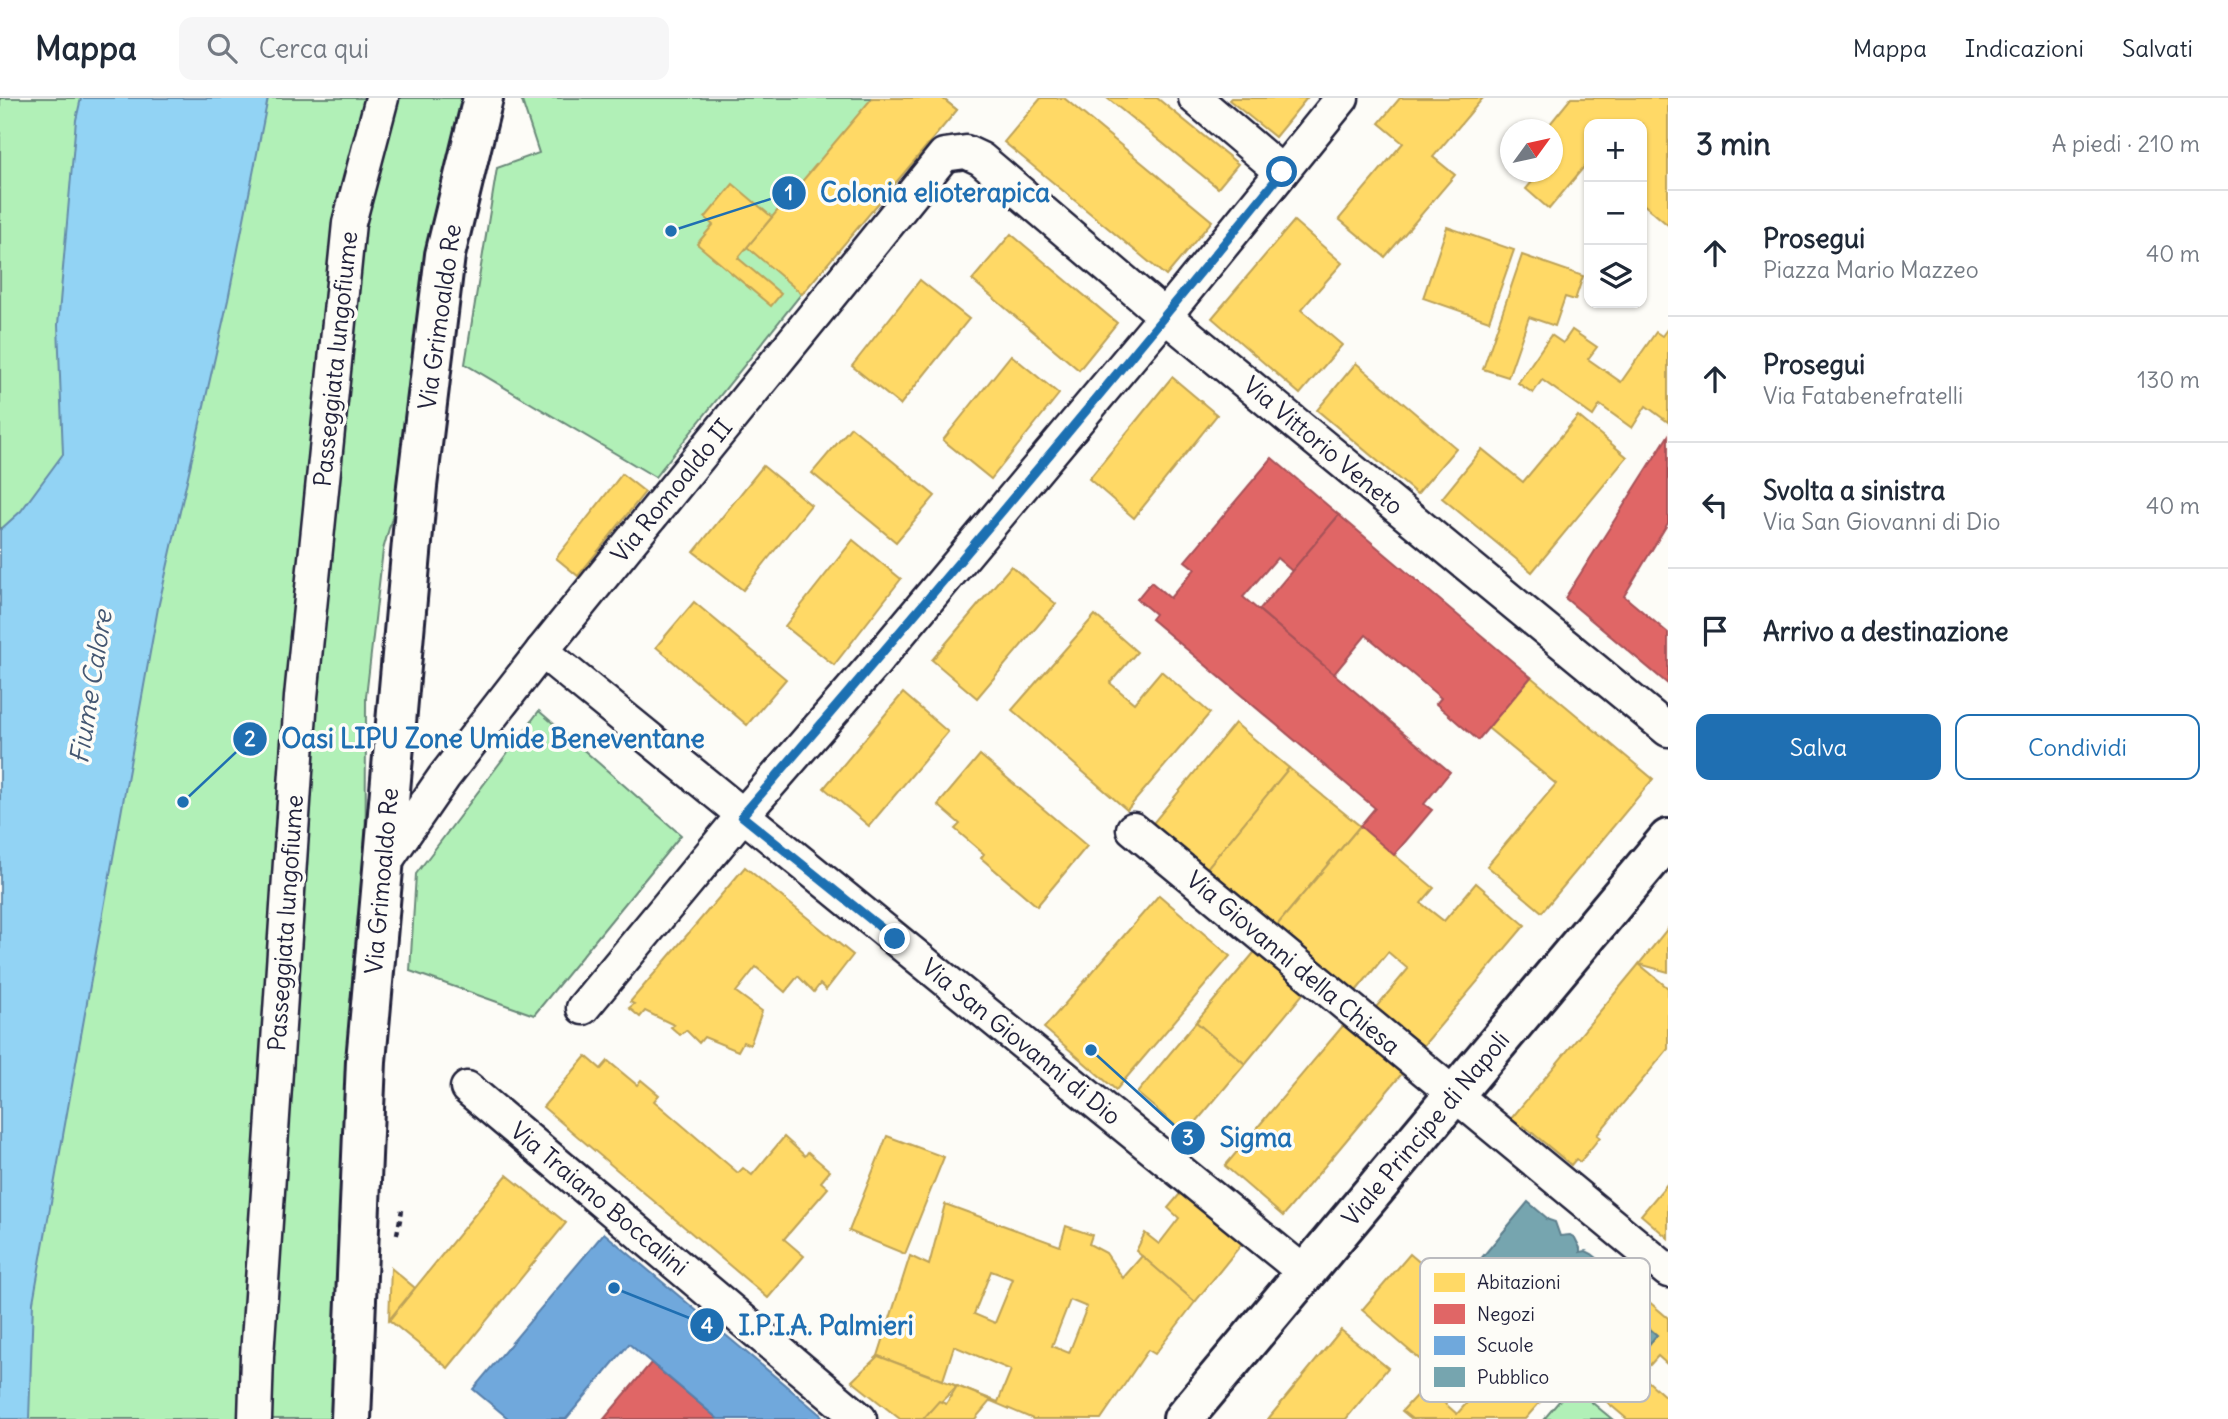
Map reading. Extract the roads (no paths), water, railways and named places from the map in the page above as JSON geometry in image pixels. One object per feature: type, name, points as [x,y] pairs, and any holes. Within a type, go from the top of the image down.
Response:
[{"type":"main road","name":"Via Grimoaldo Re","points":[[351,1419],[366,1061],[417,486],[444,268],[482,98]]},
{"type":"main road","name":"Viale Principe di Napoli","points":[[1183,1419],[1668,839]]},
{"type":"street","name":"Passeggiata lungofiume","points":[[255,1419],[301,697],[349,223],[382,98]]},
{"type":"street","points":[[1195,98],[1282,172]]},
{"type":"street","points":[[583,1008],[742,816],[874,664],[1166,316],[1342,98]]},
{"type":"street","name":"Via Romoaldo II","points":[[384,864],[444,778],[542,651],[944,155],[967,152],[981,159]]},
{"type":"street","name":"Via Vittorio Veneto","points":[[981,159],[1166,316],[1668,730]]},
{"type":"street","name":"Via San Giovanni di Dio","points":[[542,651],[1305,1273]]},
{"type":"street","name":"Via Giovanni della Chiesa","points":[[1133,829],[1668,1271]]},
{"type":"street","name":"Via Traiano Boccalini","points":[[467,1088],[859,1419]]},
{"type":"water","name":"Fiume Calore","points":[[81,98],[268,98],[228,300],[158,608],[33,1302],[29,1419],[0,1419],[0,530],[21,511],[63,454],[58,325],[76,120]]},
{"type":"place","name":"Colonia elioterapica","points":[[671,231]]},
{"type":"place","name":"Oasi LIPU Zone Umide Beneventane","points":[[183,802]]},
{"type":"place","name":"Sigma","points":[[1091,1050]]},
{"type":"place","name":"I.P.I.A. Palmieri","points":[[614,1288]]}]
